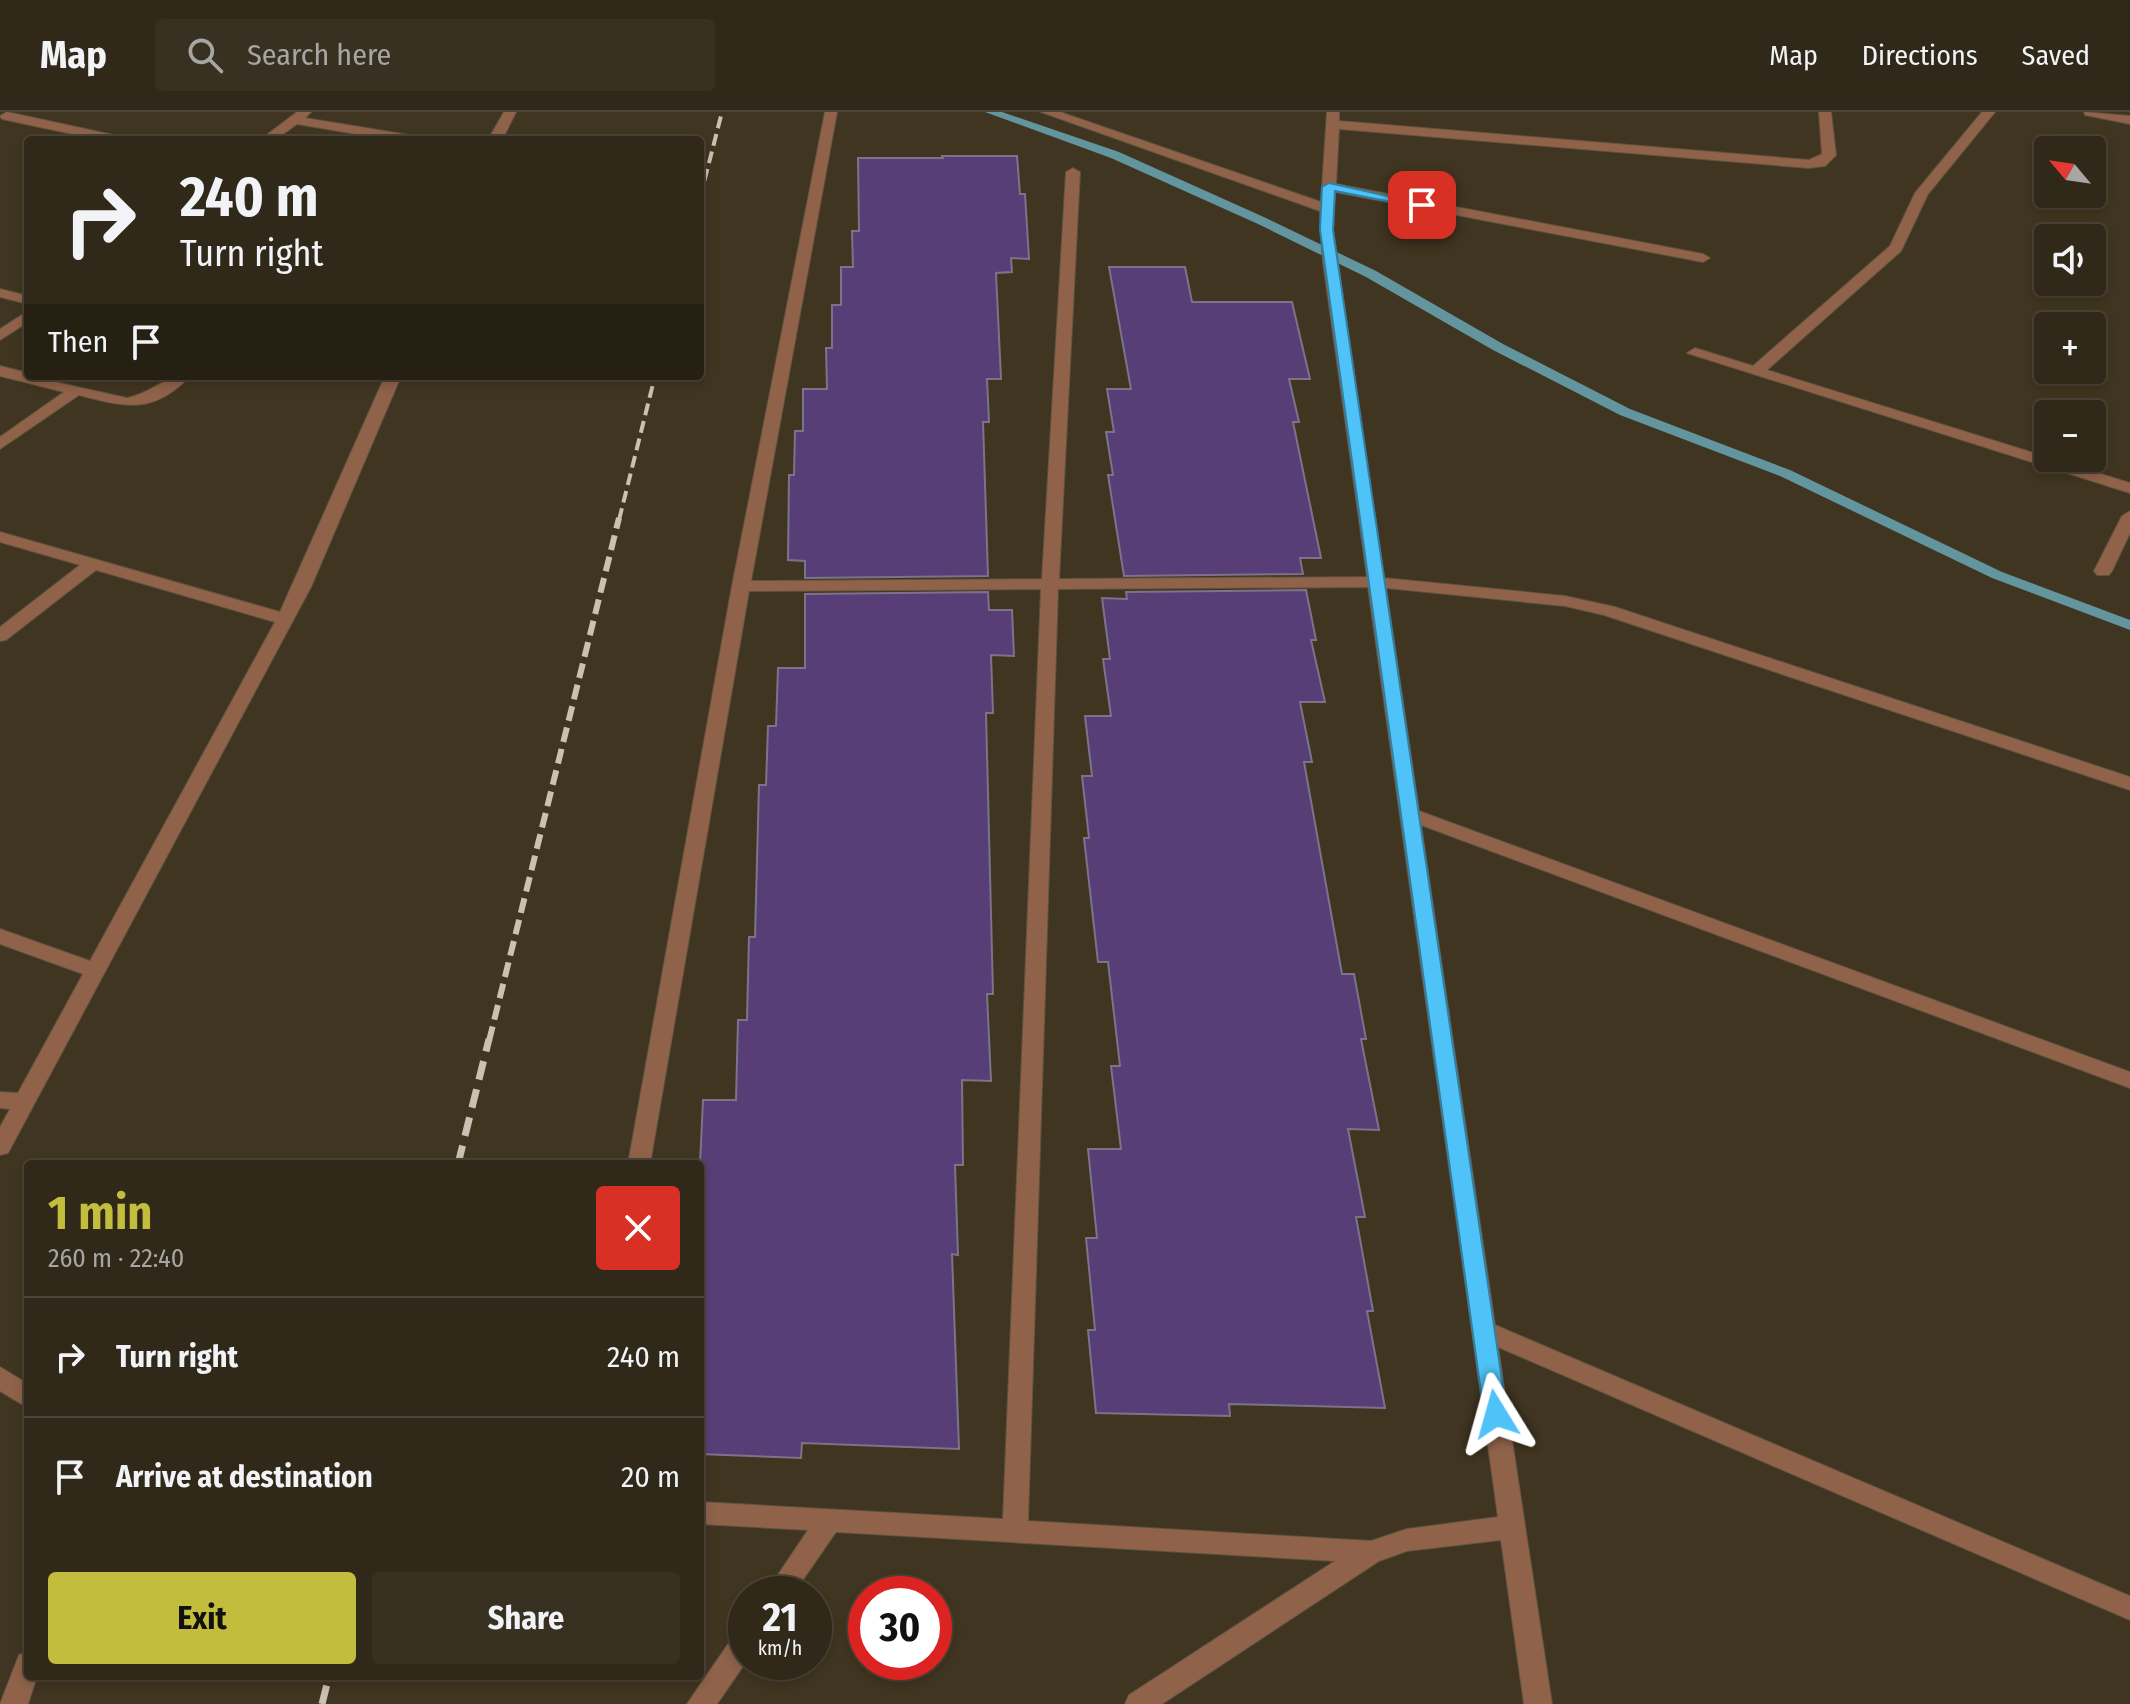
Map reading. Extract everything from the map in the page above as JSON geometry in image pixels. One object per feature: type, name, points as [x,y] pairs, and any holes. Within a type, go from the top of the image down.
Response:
[{"type":"street","points":[[497,136],[510,112]]},
{"type":"street","points":[[640,1160],[741,586],[831,112]]},
{"type":"street","points":[[1047,112],[1327,209]]},
{"type":"street","points":[[1089,126],[1095,112]]},
{"type":"street","points":[[1538,1704],[1330,262],[1326,230],[1332,118],[1809,164],[1820,163],[1829,155],[1825,112]]},
{"type":"street","points":[[1756,372],[1896,248],[1922,193],[1989,112]]},
{"type":"street","points":[[2090,112],[2130,120]]},
{"type":"street","points":[[6,116],[99,136]]},
{"type":"street","points":[[272,136],[300,116],[396,136]]},
{"type":"street","points":[[1015,1532],[1050,585],[1073,172]]},
{"type":"street","points":[[1329,187],[1703,258]]},
{"type":"street","points":[[0,293],[24,299]]},
{"type":"street","points":[[0,336],[24,318]]},
{"type":"street","points":[[1695,353],[2130,488]]},
{"type":"street","points":[[0,371],[24,377]]},
{"type":"street","points":[[34,380],[118,402],[137,402],[175,380]]},
{"type":"street","points":[[0,1147],[302,587],[391,380]]},
{"type":"street","points":[[0,444],[75,391]]},
{"type":"street","points":[[2103,571],[2130,516]]},
{"type":"street","points":[[0,537],[285,619]]},
{"type":"street","points":[[0,636],[93,564]]},
{"type":"street","points":[[741,586],[1376,582],[1587,604],[2130,784]]},
{"type":"street","points":[[1409,814],[2130,1080]]},
{"type":"street","points":[[0,936],[96,971]]},
{"type":"street","points":[[0,1100],[24,1102]]},
{"type":"street","points":[[1483,1330],[2130,1608]]},
{"type":"street","points":[[0,1377],[24,1395]]},
{"type":"street","points":[[704,1513],[1371,1552]]},
{"type":"street","points":[[791,1576],[829,1521]]},
{"type":"street","points":[[1139,1704],[1371,1552],[1407,1540],[1512,1527]]},
{"type":"street","points":[[701,1704],[728,1666]]},
{"type":"street","points":[[14,1704],[24,1675]]},
{"type":"building","points":[[1017,156],[1020,194],[1025,194],[1029,259],[1011,258],[1012,272],[996,273],[1001,379],[987,379],[989,422],[983,422],[988,576],[805,578],[805,561],[788,560],[789,475],[794,475],[795,431],[803,431],[803,389],[827,389],[826,348],[832,348],[832,305],[841,305],[841,267],[853,267],[852,231],[859,231],[858,158]]},
{"type":"building","points":[[1109,267],[1185,267],[1192,302],[1292,302],[1310,379],[1289,379],[1299,422],[1293,422],[1321,558],[1300,558],[1303,574],[1124,576],[1108,475],[1113,475],[1106,432],[1114,432],[1107,389],[1131,389]]},
{"type":"building","points":[[1306,590],[1316,640],[1311,640],[1325,702],[1300,702],[1312,762],[1304,762],[1342,974],[1354,974],[1366,1039],[1361,1039],[1379,1130],[1348,1129],[1365,1217],[1356,1217],[1373,1311],[1367,1311],[1385,1408],[1229,1404],[1230,1416],[1096,1413],[1088,1330],[1095,1330],[1086,1238],[1097,1238],[1088,1149],[1121,1149],[1111,1066],[1120,1066],[1108,962],[1098,962],[1084,838],[1089,838],[1082,776],[1092,776],[1085,716],[1111,716],[1103,659],[1110,659],[1102,598],[1127,599],[1126,592]]},
{"type":"building","points":[[988,592],[989,610],[1012,610],[1014,656],[991,655],[993,713],[986,713],[993,994],[987,994],[991,1081],[962,1080],[963,1165],[955,1165],[958,1255],[952,1254],[959,1449],[802,1443],[801,1458],[704,1454],[704,1160],[700,1160],[703,1100],[736,1100],[738,1020],[747,1020],[749,937],[755,937],[759,785],[766,785],[768,726],[776,726],[778,668],[805,668],[805,594]]},
{"type":"waterway","points":[[991,112],[1115,155],[1262,221],[1371,274],[1498,347],[1625,412],[1785,473],[1997,575],[2130,625]]},
{"type":"railway","points":[[704,182],[722,112]]},
{"type":"railway","points":[[619,520],[654,380]]},
{"type":"railway","points":[[489,1041],[619,518]]},
{"type":"railway","points":[[459,1160],[489,1039]]},
{"type":"railway","points":[[322,1704],[328,1680]]},
{"type":"route","points":[[1422,205],[1329,187],[1326,230],[1496,1414]]}]
